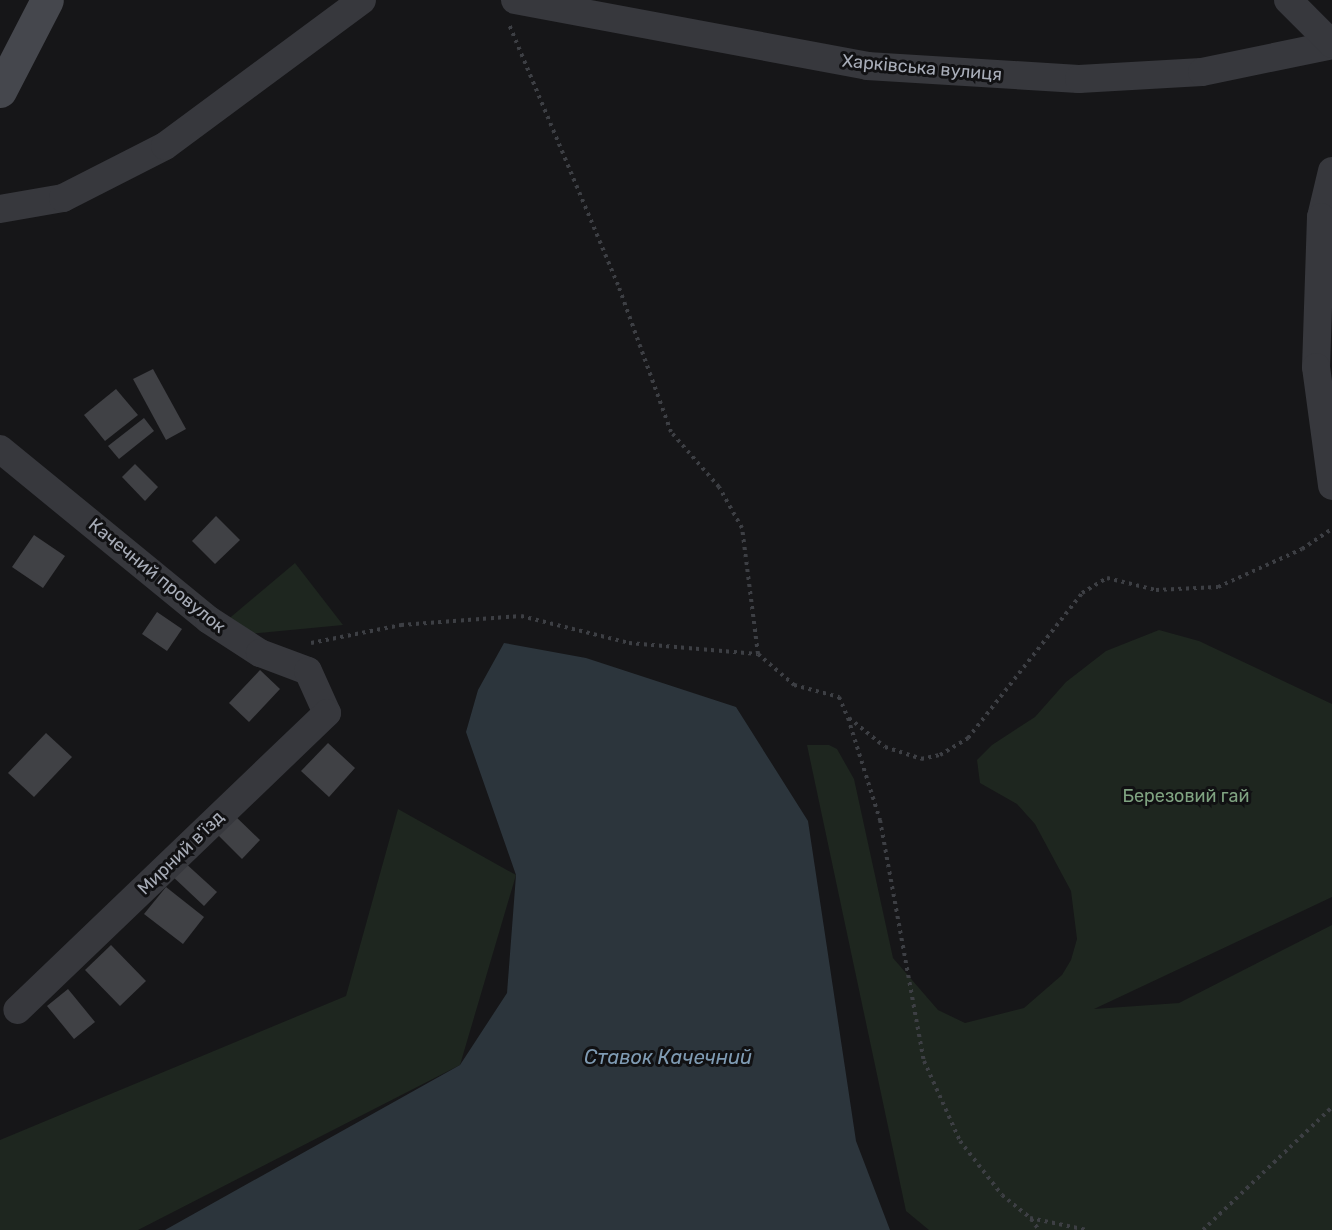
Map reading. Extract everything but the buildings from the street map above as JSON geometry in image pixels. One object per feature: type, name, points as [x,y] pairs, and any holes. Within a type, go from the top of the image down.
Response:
[{"type":"street","points":[[0,91],[47,0]]},
{"type":"street","points":[[0,209],[63,198],[165,146],[362,0]]},
{"type":"street","points":[[1288,0],[1332,45]]},
{"type":"street","name":"Харківська вулиця","points":[[511,11],[867,66],[1067,79],[1202,72],[1332,45]]},
{"type":"street","points":[[1332,171],[1321,217],[1316,367],[1332,486]]},
{"type":"street","name":"Качечний провулок","points":[[0,449],[209,620],[260,653],[308,671],[317,691]]},
{"type":"street","name":"Мирний в'їзд","points":[[17,1010],[327,713],[317,691]]},
{"type":"path","points":[[511,11],[626,304],[671,432],[719,487],[742,528],[758,654]]},
{"type":"path","points":[[848,718],[885,747],[921,759],[940,755],[968,738],[1082,593],[1107,578],[1156,590],[1218,587],[1302,549],[1332,529]]},
{"type":"path","points":[[307,644],[401,625],[521,616],[629,643],[758,654],[794,685],[839,697],[848,718],[880,820],[924,1061],[960,1141],[1002,1195],[1030,1218],[1040,1230]]},
{"type":"path","points":[[1203,1230],[1332,1107]]},
{"type":"path","points":[[1030,1218],[1087,1230]]},
{"type":"green space","points":[[295,563],[343,625],[250,634],[225,622]]},
{"type":"green space","name":"Березовий гай","points":[[1159,630],[1199,641],[1332,704],[1332,897],[1094,1009],[1179,1003],[1332,925],[1332,1230],[929,1230],[906,1211],[807,745],[829,745],[837,749],[854,779],[893,958],[938,1010],[965,1023],[1024,1008],[1062,975],[1071,960],[1077,939],[1071,891],[1035,824],[1017,804],[980,783],[977,760],[992,745],[1035,717],[1066,682],[1106,651]]},
{"type":"green space","points":[[398,809],[516,875],[460,1065],[138,1230],[0,1230],[0,1140],[346,996]]},
{"type":"water","name":"Ставок Качечний","points":[[504,643],[586,658],[736,707],[808,821],[856,1141],[890,1230],[165,1230],[460,1065],[507,993],[516,875],[466,732],[478,690]]}]
